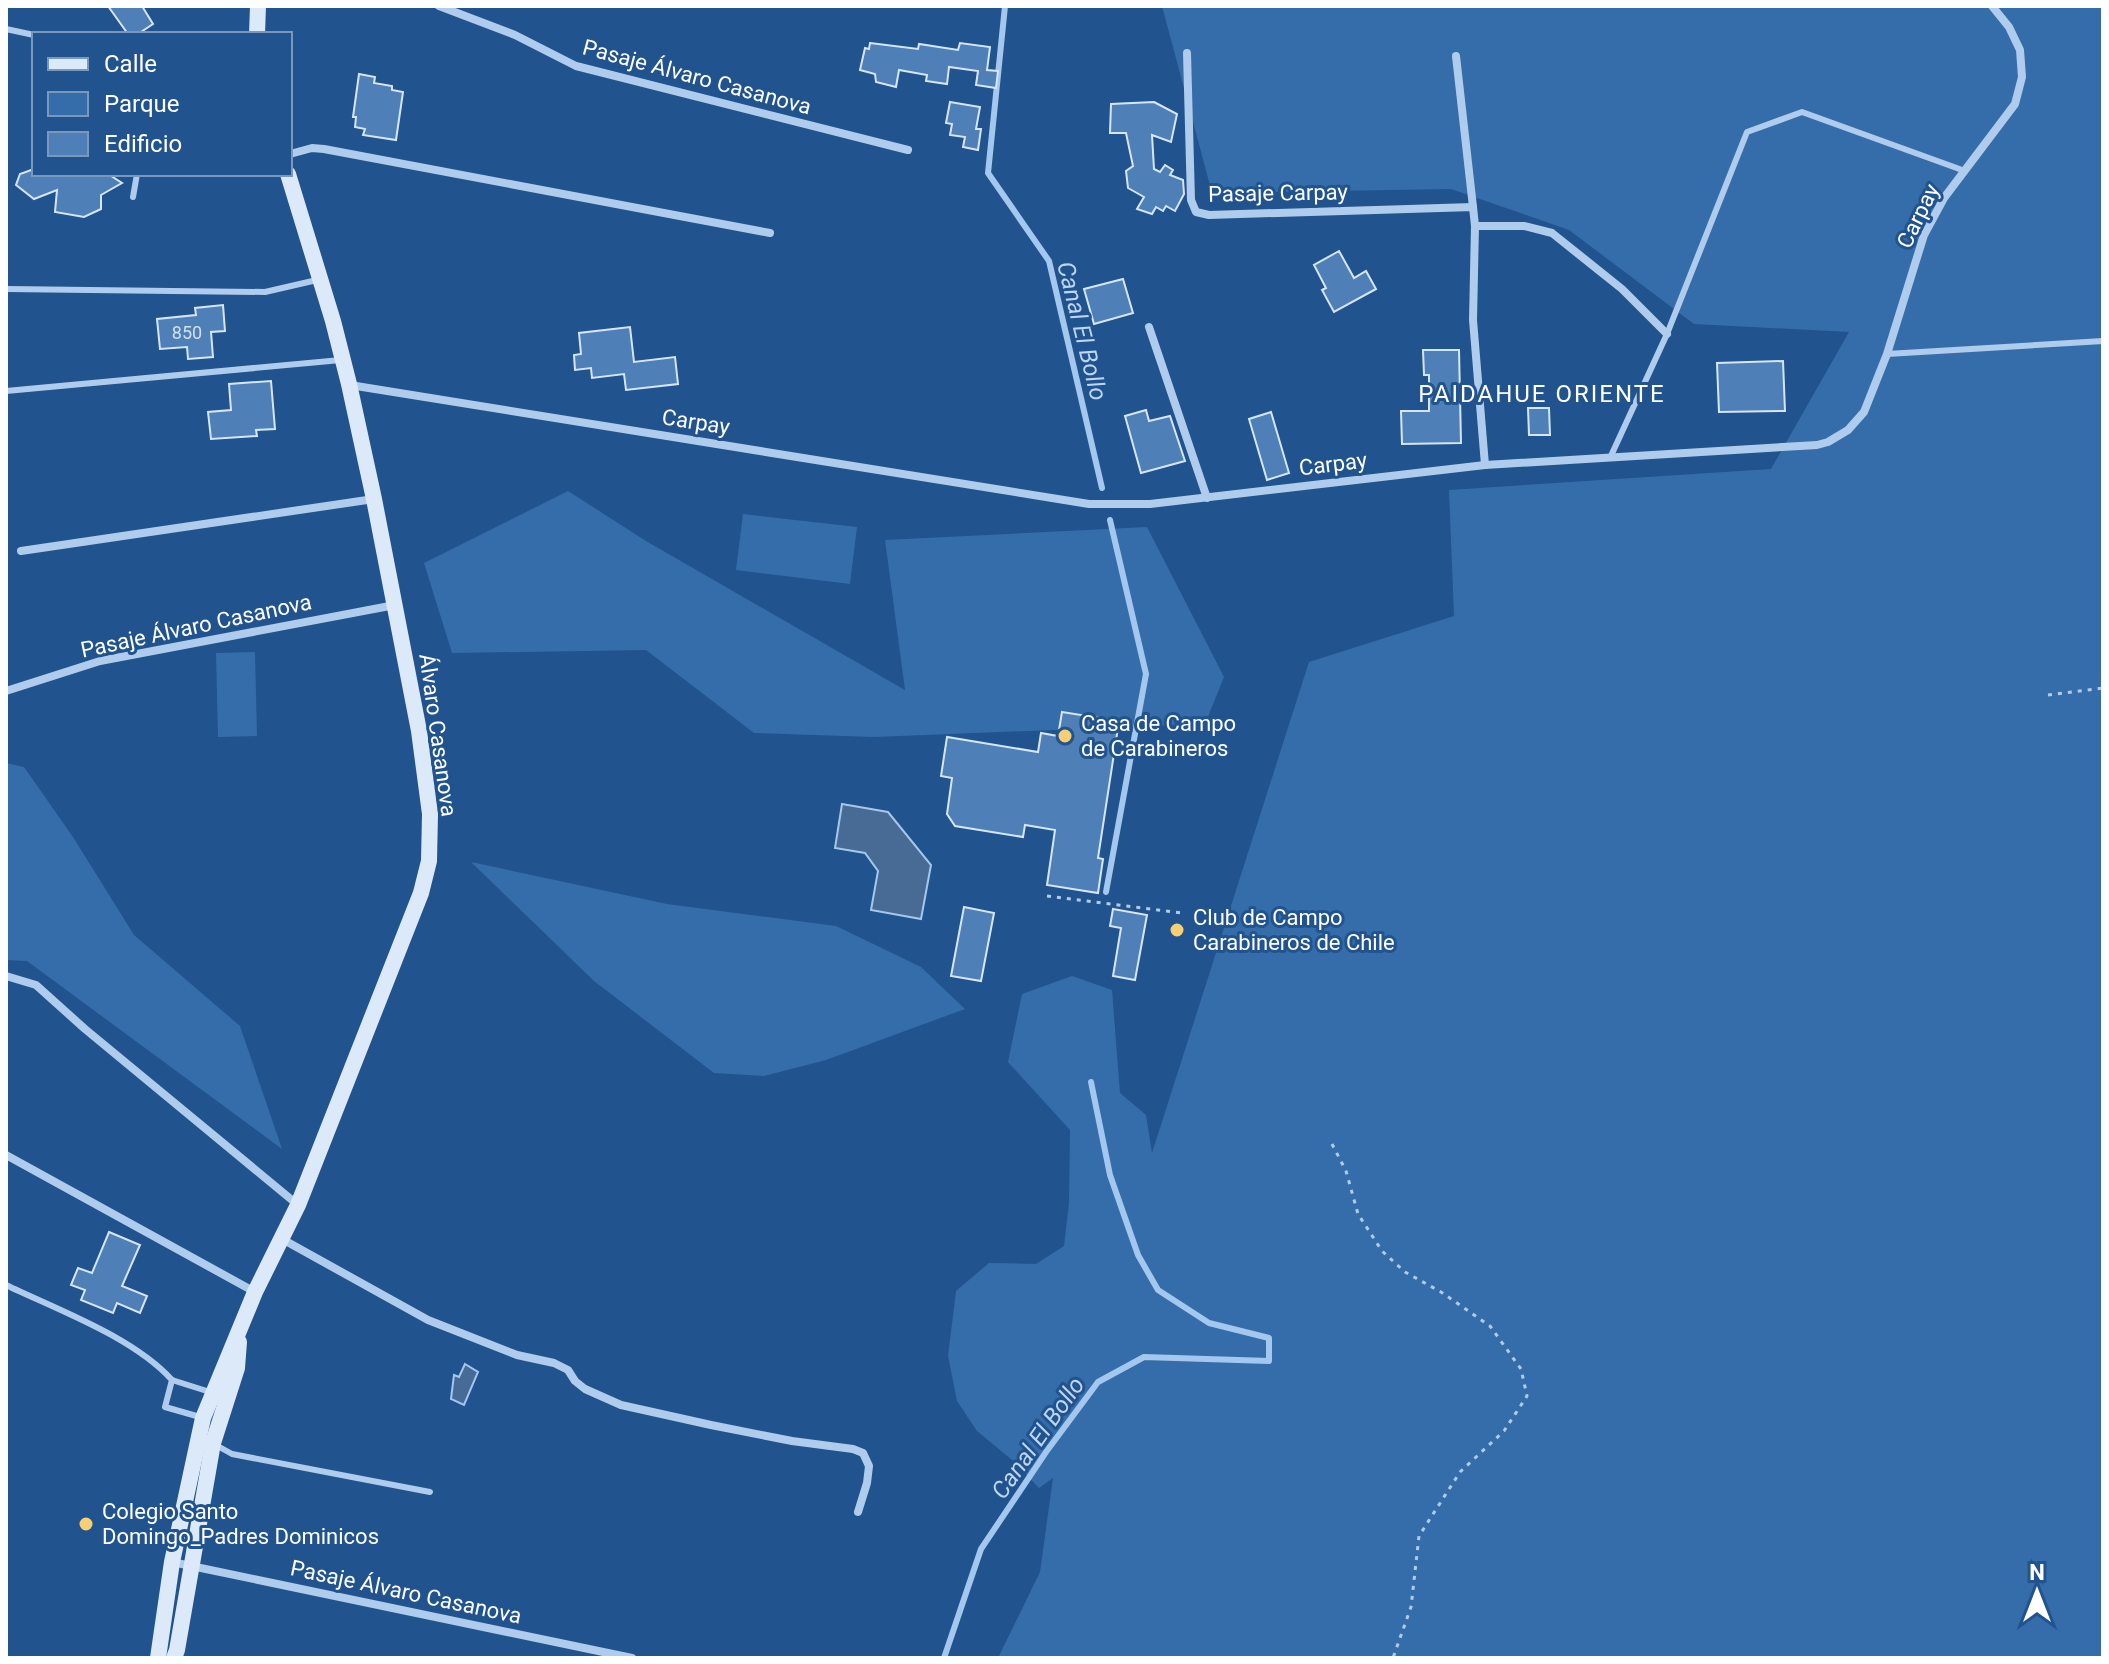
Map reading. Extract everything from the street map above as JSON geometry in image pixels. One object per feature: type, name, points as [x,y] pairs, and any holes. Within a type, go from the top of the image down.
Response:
[{"type":"street","points":[[257,32],[258,6]]},
{"type":"street","name":"Pasaje Álvaro Casanova","points":[[439,6],[515,35],[576,66],[908,150]]},
{"type":"street","name":"Carpay","points":[[349,384],[1089,504],[1150,504],[1485,465],[1817,445],[1848,430],[1864,412],[1887,354],[1924,235],[1944,198],[2015,104],[2022,63],[2015,38],[1992,6]]},
{"type":"street","name":"Pasaje Carpay","points":[[1187,53],[1191,200],[1196,212],[1209,215],[1473,207]]},
{"type":"street","points":[[1456,56],[1475,226],[1473,320],[1485,465]]},
{"type":"street","points":[[292,153],[312,148],[324,149],[770,233]]},
{"type":"street","name":"Álvaro Casanova","points":[[158,1658],[172,1562],[203,1418],[255,1292],[298,1205],[421,893],[429,861],[430,814],[423,758],[374,499],[343,360],[289,176]]},
{"type":"street","points":[[1475,226],[1524,226],[1552,233],[1622,289],[1667,334]]},
{"type":"street","points":[[1149,327],[1207,498]]},
{"type":"street","points":[[21,551],[374,499]]},
{"type":"street","name":"Pasaje Álvaro Casanova","points":[[6,691],[100,661],[395,605]]},
{"type":"street","points":[[6,976],[36,985],[298,1205]]},
{"type":"street","points":[[6,1155],[255,1292]]},
{"type":"street","points":[[282,1239],[428,1320],[517,1355],[554,1363],[568,1370],[585,1389],[621,1405],[863,1453],[869,1466],[858,1512]]},
{"type":"street","name":"Álvaro Casanova","points":[[174,1658],[213,1443],[237,1368],[240,1328]]},
{"type":"street","name":"Pasaje Álvaro Casanova","points":[[172,1562],[632,1658]]},
{"type":"lane","points":[[6,29],[32,35]]},
{"type":"lane","points":[[1610,458],[1667,334],[1747,132],[1802,112],[1965,171]]},
{"type":"lane","points":[[133,197],[137,176]]},
{"type":"lane","points":[[6,289],[265,292],[321,279]]},
{"type":"lane","points":[[1887,354],[2103,341]]},
{"type":"lane","points":[[6,391],[343,360]]},
{"type":"lane","points":[[6,1285],[146,1355],[172,1380],[212,1393]]},
{"type":"lane","points":[[172,1380],[165,1407],[203,1418],[213,1443],[232,1454],[430,1492]]},
{"type":"path","points":[[2048,695],[2103,688]]},
{"type":"path","points":[[1047,896],[1182,913]]},
{"type":"path","points":[[1332,1144],[1346,1171],[1358,1214],[1382,1251],[1405,1272],[1441,1292],[1490,1326],[1521,1369],[1527,1396],[1504,1431],[1460,1472],[1419,1536],[1411,1607],[1393,1658]]},
{"type":"green space","points":[[1162,6],[2103,6],[2103,1658],[998,1658],[1040,1572],[1053,1478],[1039,1488],[977,1431],[957,1401],[948,1356],[956,1291],[989,1263],[1036,1264],[1064,1246],[1069,1203],[1070,1130],[1008,1062],[1022,994],[1072,976],[1112,990],[1120,1093],[1146,1115],[1152,1153],[1309,662],[1454,616],[1449,490],[1771,469],[1849,332],[1694,324],[1569,230],[1451,189],[1212,193]]},
{"type":"green space","points":[[568,491],[646,541],[905,690],[885,540],[1147,527],[1224,677],[1205,724],[874,737],[754,733],[646,650],[452,653],[424,563]]},
{"type":"green space","points":[[743,514],[857,527],[850,584],[736,570]]},
{"type":"green space","points":[[255,652],[257,736],[218,737],[216,653]]},
{"type":"green space","points":[[6,763],[24,767],[73,837],[134,935],[240,1026],[282,1149],[27,961],[6,960]]},
{"type":"green space","points":[[471,862],[667,904],[836,926],[921,967],[965,1009],[826,1060],[764,1076],[714,1073],[594,981]]},
{"type":"shaded area","points":[[842,804],[888,812],[931,865],[921,919],[871,910],[878,871],[865,853],[835,848]]},
{"type":"shaded area","points":[[465,1364],[478,1372],[464,1405],[451,1399],[454,1375],[459,1377]]},
{"type":"building","points":[[108,6],[142,6],[153,24],[141,32],[127,32]]},
{"type":"building","points":[[870,43],[918,49],[919,44],[958,50],[960,43],[990,47],[987,70],[998,71],[996,88],[976,85],[978,71],[949,67],[947,84],[926,81],[927,75],[899,70],[896,87],[876,82],[875,74],[860,70],[865,48],[869,49]]},
{"type":"building","points":[[359,74],[375,77],[374,83],[392,86],[392,90],[403,92],[396,140],[363,135],[365,129],[355,127],[356,117],[353,117]]},
{"type":"building","points":[[950,102],[980,107],[976,129],[981,129],[978,150],[963,147],[965,137],[950,135],[952,124],[946,123]]},
{"type":"building","points":[[1154,102],[1177,114],[1171,142],[1152,135],[1154,169],[1160,172],[1165,165],[1173,170],[1170,175],[1183,180],[1184,194],[1175,211],[1166,206],[1163,211],[1156,207],[1152,214],[1137,209],[1144,197],[1128,188],[1126,171],[1133,166],[1126,133],[1110,133],[1111,104]]},
{"type":"building","points":[[32,170],[32,176],[111,176],[122,183],[101,195],[101,209],[84,217],[55,212],[57,190],[34,199],[16,185],[20,174]]},
{"type":"building","points":[[1339,251],[1354,278],[1366,271],[1376,289],[1334,312],[1322,290],[1326,288],[1314,265]]},
{"type":"building","points":[[1123,279],[1133,313],[1094,324],[1084,289]]},
{"type":"building","points":[[223,305],[225,331],[211,332],[213,357],[188,359],[187,347],[160,349],[157,319],[196,315],[195,308]]},
{"type":"building","points":[[630,327],[634,362],[675,357],[678,384],[626,390],[624,374],[592,378],[591,368],[575,370],[574,355],[581,354],[579,333]]},
{"type":"building","points":[[1423,350],[1459,350],[1461,443],[1402,444],[1401,411],[1429,411],[1429,375],[1424,375]]},
{"type":"building","points":[[1783,361],[1785,411],[1719,412],[1717,363]]},
{"type":"building","points":[[271,381],[275,429],[256,430],[257,436],[211,439],[208,412],[231,410],[229,384]]},
{"type":"building","points":[[1528,408],[1549,408],[1550,435],[1529,435]]},
{"type":"building","points":[[1146,410],[1149,421],[1170,416],[1185,461],[1141,473],[1125,416]]},
{"type":"building","points":[[1271,412],[1289,473],[1267,480],[1249,419]]},
{"type":"building","points":[[1062,712],[1119,721],[1098,858],[1103,859],[1098,893],[1047,885],[1055,830],[1025,825],[1023,837],[955,826],[947,814],[952,778],[941,776],[947,737],[1038,752],[1041,733],[1058,736]]},
{"type":"building","points":[[964,907],[994,913],[981,981],[951,976]]},
{"type":"building","points":[[1113,909],[1147,915],[1135,980],[1113,976],[1121,928],[1110,926]]},
{"type":"building","points":[[109,1232],[140,1245],[122,1286],[147,1296],[140,1313],[117,1303],[113,1313],[81,1300],[85,1290],[71,1285],[78,1268],[92,1273]]},
{"type":"waterway","name":"Canal El Bollo","points":[[1005,6],[988,173],[1049,261],[1102,488]]},
{"type":"waterway","name":"Canal El Bollo","points":[[1106,892],[1146,674],[1110,520]]},
{"type":"waterway","name":"Canal El Bollo","points":[[944,1658],[981,1549],[1046,1452],[1098,1382],[1144,1357],[1269,1361],[1269,1338],[1209,1323],[1158,1290],[1138,1255],[1110,1175],[1091,1082]]},
{"type":"place","name":"Casa de Campo de Carabineros","points":[[1065,736]]},
{"type":"place","name":"Club de Campo Carabineros de Chile","points":[[1177,930]]},
{"type":"place","name":"Colegio Santo Domingo_Padres Dominicos","points":[[86,1524]]},
{"type":"district","name":"PAIDAHUE ORIENTE","points":[[1542,394]]}]
